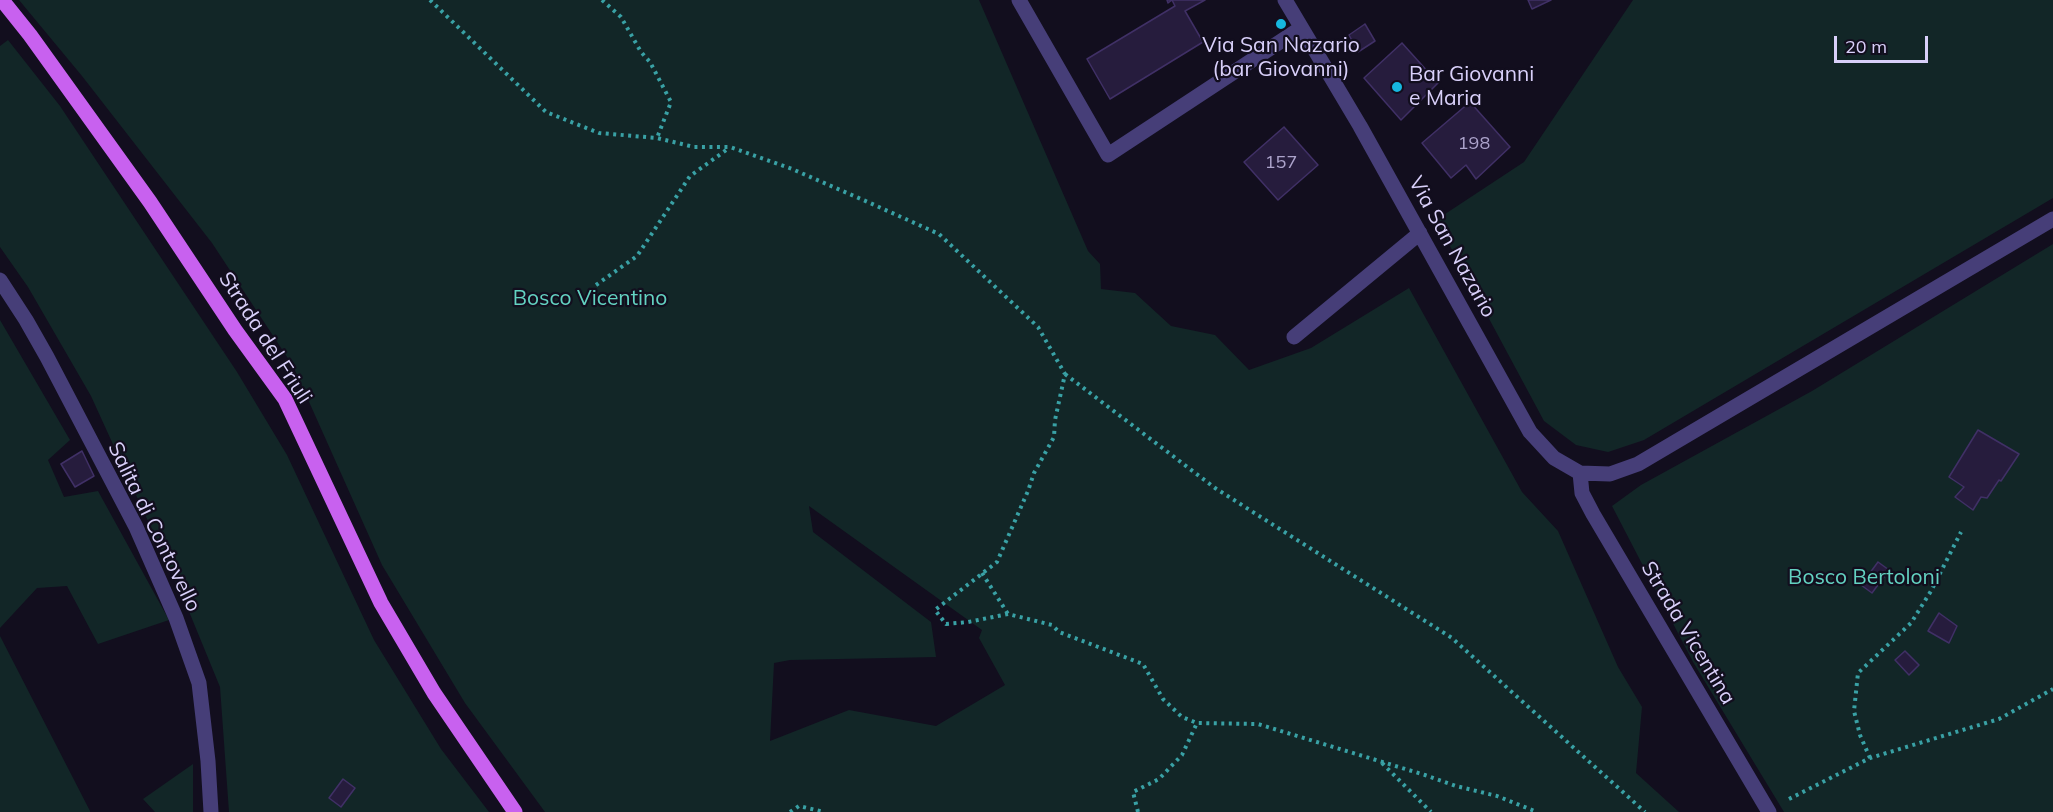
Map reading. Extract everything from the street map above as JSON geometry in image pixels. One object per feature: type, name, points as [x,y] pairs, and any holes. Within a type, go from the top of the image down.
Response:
[{"type":"main road","name":"Strada del Friuli","points":[[2,0],[30,35],[150,202],[235,330],[285,399],[381,603],[434,693],[515,812]]},
{"type":"street","points":[[1019,0],[1108,155],[1301,28]]},
{"type":"street","name":"Via San Nazario","points":[[1285,0],[1360,126],[1530,432],[1554,458],[1580,473]]},
{"type":"street","points":[[1580,473],[1610,474],[1638,464],[2053,219]]},
{"type":"street","points":[[1294,337],[1420,233]]},
{"type":"street","name":"Salita di Contovello","points":[[0,280],[42,348],[135,527],[176,618],[199,683],[212,812]]},
{"type":"street","name":"Strada Vicentina","points":[[1580,473],[1582,493],[1593,514],[1769,811]]},
{"type":"path","points":[[430,0],[546,112],[599,133],[657,138],[694,147],[729,147],[792,169],[939,234],[1038,327],[1065,374],[1215,488],[1452,638],[1646,812]]},
{"type":"path","points":[[602,0],[621,17],[641,52],[650,62],[671,102],[657,138]]},
{"type":"path","points":[[596,285],[637,256],[690,176],[729,147]]},
{"type":"path","points":[[1065,374],[1055,420],[1054,437],[1034,473],[996,562],[935,610],[946,624],[1008,614],[1052,625],[1059,632],[1143,664],[1163,699],[1182,717],[1197,723],[1258,724],[1456,786],[1497,796],[1537,812]]},
{"type":"path","points":[[1870,758],[1860,735],[1854,711],[1858,673],[1911,623],[1931,591],[1961,532]]},
{"type":"path","points":[[982,573],[1008,614]]},
{"type":"path","points":[[1769,811],[1870,758],[1999,719],[2053,689]]},
{"type":"path","points":[[1138,812],[1133,792],[1160,779],[1182,755],[1197,723]]},
{"type":"path","points":[[1382,762],[1431,812]]},
{"type":"path","points":[[790,812],[799,806],[824,812]]},
{"type":"green space","name":"Bosco Vicentino","points":[[19,0],[979,0],[1088,251],[1100,264],[1101,289],[1135,293],[1171,326],[1215,335],[1249,370],[1311,348],[1409,288],[1522,492],[1558,531],[1618,667],[1642,707],[1636,773],[1679,812],[545,812],[465,703],[382,565],[293,366],[212,243],[82,76]],"holes":[[[809,506],[982,630],[979,638],[1005,685],[936,726],[849,710],[770,741],[774,663],[790,660],[936,657],[931,622],[813,532]]]},
{"type":"green space","points":[[1633,0],[2053,0],[2053,198],[1644,440],[1608,452],[1576,445],[1544,421],[1436,220],[1524,162]]},
{"type":"green space","points":[[8,40],[60,106],[237,372],[287,455],[374,640],[441,749],[489,812],[229,812],[220,687],[188,609],[91,396],[28,287],[0,247],[0,46]]},
{"type":"green space","name":"Bosco Bertoloni","points":[[2053,244],[2053,812],[1784,812],[1693,662],[1612,506],[1641,485],[1812,391]]},
{"type":"green space","points":[[0,320],[70,440],[48,460],[64,497],[98,491],[169,620],[98,644],[67,586],[37,588],[0,628]]},
{"type":"green space","points":[[0,636],[90,811],[90,812],[0,812]]},
{"type":"green space","points":[[193,764],[193,812],[155,812],[143,799]]},
{"type":"building","points":[[1172,0],[1205,0],[1185,11],[1203,42],[1110,99],[1087,59],[1175,6]]},
{"type":"building","points":[[1528,0],[1551,0],[1532,9]]},
{"type":"building","points":[[1365,24],[1375,41],[1358,52],[1349,35]]},
{"type":"building","points":[[1402,43],[1438,83],[1401,120],[1364,78]]},
{"type":"building","points":[[1470,102],[1510,147],[1476,179],[1466,165],[1451,178],[1422,143]]},
{"type":"building","points":[[1284,127],[1318,165],[1278,200],[1244,162]]},
{"type":"building","points":[[1978,430],[2019,454],[2001,481],[1999,480],[1987,498],[1981,497],[1973,510],[1955,497],[1964,487],[1949,477]]},
{"type":"building","points":[[82,451],[94,476],[75,487],[61,464]]},
{"type":"building","points":[[1878,562],[1889,570],[1872,593],[1861,585]]},
{"type":"building","points":[[1939,613],[1957,626],[1949,643],[1928,631]]},
{"type":"building","points":[[1905,651],[1919,665],[1909,675],[1895,660]]},
{"type":"building","points":[[343,779],[355,788],[341,807],[329,798]]},
{"type":"place","name":"Via San Nazario (bar Giovanni)","points":[[1281,24]]},
{"type":"place","name":"Bar Giovanni e Maria","points":[[1397,87]]}]
